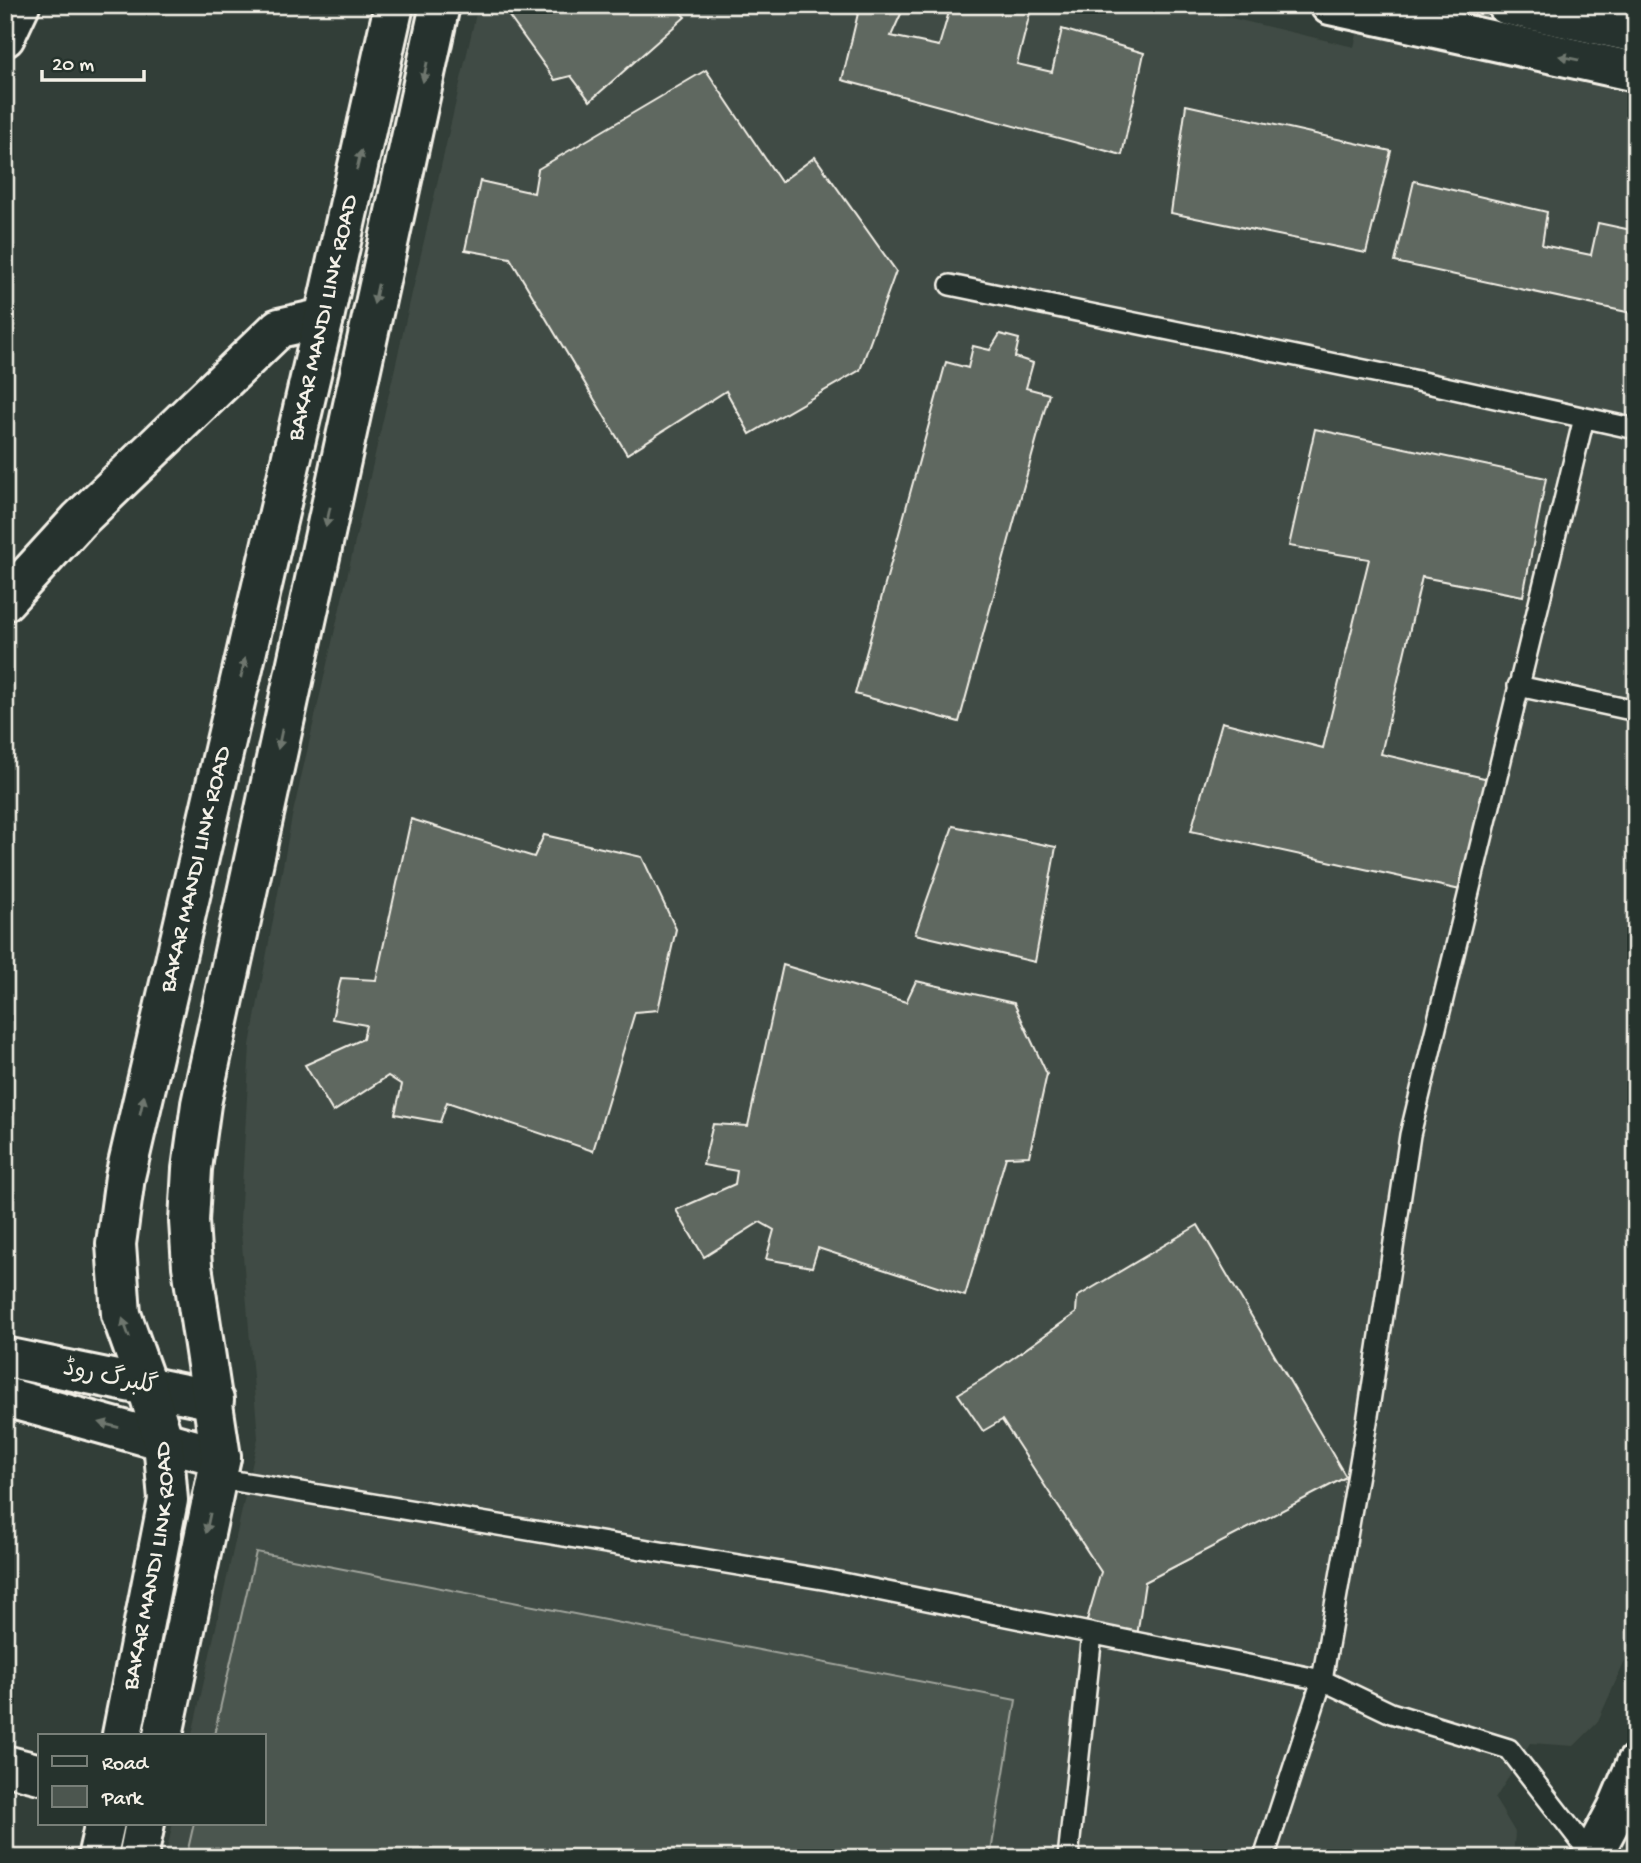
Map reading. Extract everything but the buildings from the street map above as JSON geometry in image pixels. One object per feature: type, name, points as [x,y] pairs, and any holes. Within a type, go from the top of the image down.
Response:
[{"type":"main road","points":[[5,37],[20,5]]},
{"type":"main road","name":"BAKAR MANDI LINK ROAD","points":[[122,1734],[168,1500],[163,1440],[121,1314],[116,1244],[125,1177],[394,5]]},
{"type":"main road","name":"BAKAR MANDI LINK ROAD","points":[[163,1734],[219,1467],[214,1400],[192,1266],[189,1221],[192,1169],[201,1104],[440,5]]},
{"type":"main road","points":[[1330,5],[1636,72]]},
{"type":"main road","points":[[1507,5],[1636,33]]},
{"type":"main road","points":[[5,601],[79,520],[279,328],[324,318]]},
{"type":"main road","name":"گلبرگ روڈ","points":[[5,1357],[214,1400]]},
{"type":"main road","name":"گلبرگ روڈ","points":[[6,1400],[163,1440],[219,1467]]},
{"type":"main road","points":[[1591,1857],[1617,1809],[1636,1764]]},
{"type":"main road","points":[[5,1765],[38,1773]]},
{"type":"main road","points":[[97,1858],[104,1825]]},
{"type":"main road","points":[[138,1858],[145,1825]]},
{"type":"lane","points":[[950,285],[1413,380],[1636,429]]},
{"type":"lane","points":[[1264,1858],[1322,1680],[1367,1422],[1410,1135],[1584,418]]},
{"type":"lane","points":[[1518,686],[1636,711]]},
{"type":"lane","points":[[219,1467],[828,1580],[1322,1680],[1391,1713],[1509,1749],[1591,1857]]},
{"type":"lane","points":[[1068,1858],[1092,1634]]},
{"type":"shaded area","points":[[478,5],[1176,5],[1354,47],[1364,5],[1636,5],[1636,1624],[1626,1659],[1597,1723],[1574,1746],[1530,1743],[1495,1799],[1515,1832],[1513,1858],[165,1858],[173,1825],[266,1825],[266,1734],[192,1734],[258,1438],[240,1220],[250,1045],[292,817]]},
{"type":"green space","points":[[256,1552],[1016,1700],[990,1858],[186,1858],[194,1825],[266,1825],[266,1734],[214,1734]]}]
